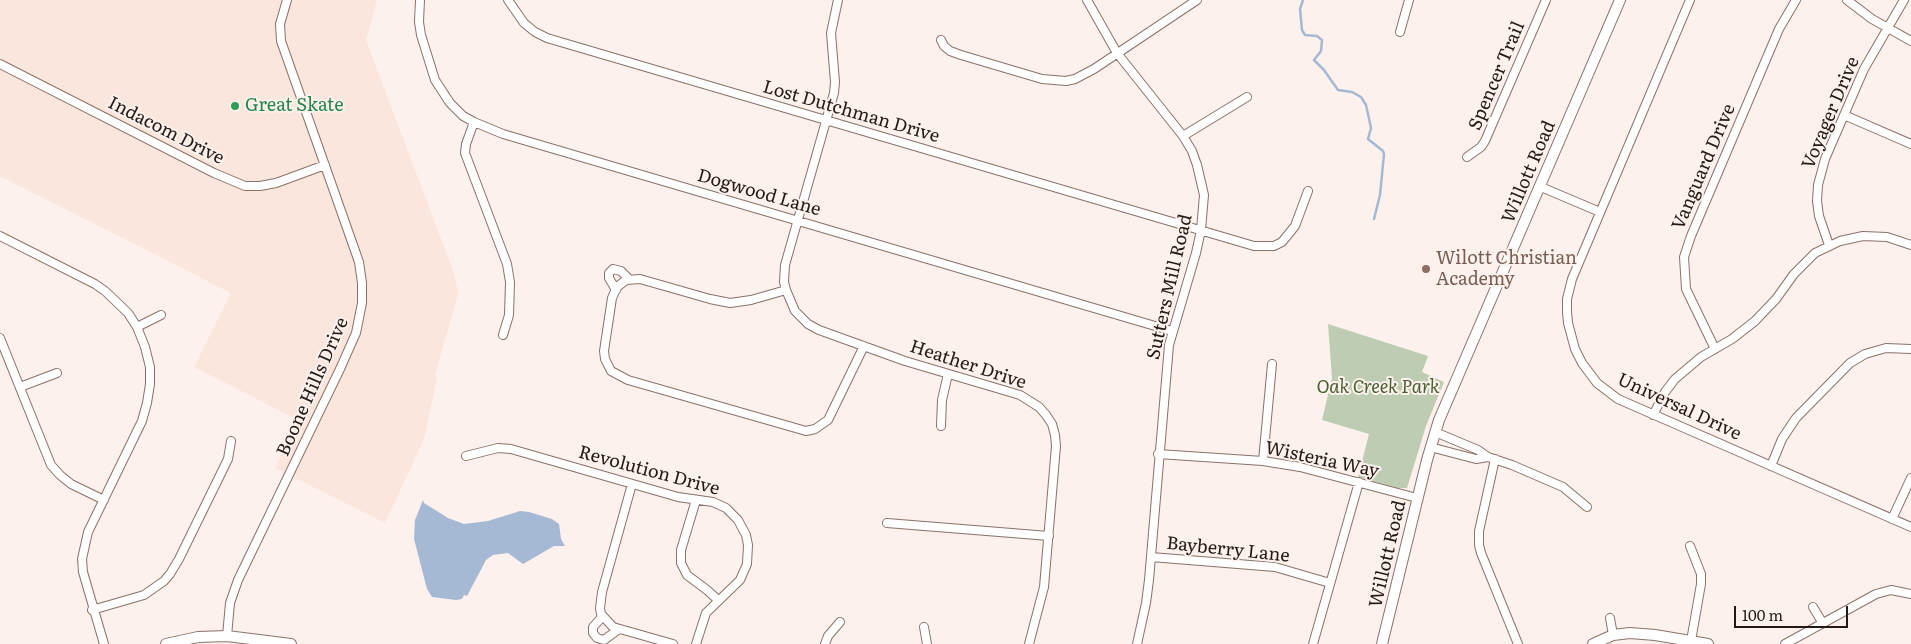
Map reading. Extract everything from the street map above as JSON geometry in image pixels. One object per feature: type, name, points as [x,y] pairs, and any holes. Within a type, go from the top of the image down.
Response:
[{"type":"main road","name":"Willott Road","points":[[1382,644],[1435,432],[1620,0]]},
{"type":"main road","points":[[1593,644],[1612,635],[1642,633],[1708,644]]},
{"type":"main road","points":[[166,644],[198,637],[227,636],[262,642],[292,644]]},
{"type":"street","name":"Boone Hills Drive","points":[[227,636],[230,603],[238,580],[340,369],[358,323],[362,292],[359,262],[281,41],[280,24],[287,0]]},
{"type":"street","name":"Dogwood Lane","points":[[420,0],[421,35],[428,61],[436,80],[442,93],[450,103],[464,116],[474,122],[503,134],[797,219],[1172,331]]},
{"type":"street","name":"Lost Dutchman Drive","points":[[508,0],[524,23],[535,32],[547,38],[1254,246],[1274,246],[1282,242]]},
{"type":"street","points":[[838,0],[831,32],[835,82],[827,120],[785,264],[784,282],[786,290],[751,300],[730,303],[640,279],[629,279],[616,290],[612,298],[604,351],[605,359],[611,371],[628,380],[806,431],[816,429],[828,420],[864,346]]},
{"type":"street","name":"Sutters Mill Road","points":[[1087,0],[1118,53],[1183,136],[1192,151],[1202,185],[1204,205],[1196,253],[1172,331],[1167,359],[1151,557],[1146,603],[1137,644]]},
{"type":"street","points":[[941,40],[950,51],[961,55],[1053,81],[1066,80],[1084,75],[1197,0]]},
{"type":"street","points":[[1400,32],[1409,0]]},
{"type":"street","name":"Spencer Trail","points":[[1467,157],[1486,141],[1546,0]]},
{"type":"street","name":"Universal Drive","points":[[1690,0],[1569,287],[1567,312],[1571,336],[1582,363],[1597,383],[1618,399],[1911,527]]},
{"type":"street","name":"Vanguard Drive","points":[[1715,349],[1686,288],[1684,257],[1691,236],[1775,38],[1796,0]]},
{"type":"street","points":[[1847,0],[1858,10],[1887,29],[1911,41]]},
{"type":"street","name":"Voyager Drive","points":[[1828,245],[1819,216],[1818,185],[1825,158],[1864,69],[1904,0]]},
{"type":"street","name":"Indacom Drive","points":[[0,64],[214,173],[246,186],[260,186],[276,182],[325,165]]},
{"type":"street","points":[[1183,136],[1246,97]]},
{"type":"street","points":[[1844,114],[1911,144]]},
{"type":"street","points":[[474,122],[466,144],[466,153],[507,264],[510,282],[509,314],[503,334]]},
{"type":"street","points":[[1541,187],[1600,212]]},
{"type":"street","points":[[1287,251],[1282,242],[1295,226],[1308,191]]},
{"type":"street","points":[[1653,414],[1665,392],[1675,379],[1700,358],[1746,330],[1776,300],[1803,263],[1815,253],[1828,245],[1850,238],[1870,236],[1911,245]]},
{"type":"street","points":[[1,238],[95,284],[115,299],[128,313],[137,327],[145,347],[150,367],[148,403],[142,421],[88,532],[82,559],[82,572],[92,610],[104,644]]},
{"type":"street","points":[[616,290],[609,278],[609,273],[613,269],[621,271],[629,279]]},
{"type":"street","name":"Heather Drive","points":[[786,290],[795,311],[808,324],[819,330],[948,374],[1020,395],[1039,407],[1052,424],[1056,446],[1044,587],[1029,644]]},
{"type":"street","points":[[137,327],[161,315]]},
{"type":"street","points":[[0,338],[51,465],[60,476],[71,484],[104,500]]},
{"type":"street","points":[[1771,466],[1782,440],[1796,418],[1850,363],[1865,354],[1886,348],[1911,349]]},
{"type":"street","points":[[1263,461],[1272,364]]},
{"type":"street","points":[[20,387],[57,373]]},
{"type":"street","points":[[941,426],[942,400],[948,374]]},
{"type":"street","points":[[1435,432],[1563,487],[1587,507]]},
{"type":"street","points":[[92,610],[144,595],[157,587],[170,574],[228,459],[232,441]]},
{"type":"street","points":[[1430,447],[1476,458],[1492,458]]},
{"type":"street","name":"Revolution Drive","points":[[466,456],[498,448],[512,449],[678,497],[712,502],[726,508],[743,528],[748,545],[747,564],[740,580],[730,592],[718,600],[706,613],[696,644]]},
{"type":"street","name":"Wisteria Way","points":[[1158,454],[1263,461],[1300,467],[1417,498]]},
{"type":"street","points":[[1492,458],[1478,536],[1485,564],[1518,644]]},
{"type":"street","points":[[1892,519],[1911,478]]},
{"type":"street","points":[[1313,644],[1359,482]]},
{"type":"street","points":[[632,484],[600,600],[602,617],[613,627],[674,644]]},
{"type":"street","points":[[696,500],[681,550],[680,563],[687,575],[718,600]]},
{"type":"street","points":[[887,523],[1049,536]]},
{"type":"street","points":[[1690,546],[1701,574],[1691,641]]},
{"type":"street","name":"Bayberry Lane","points":[[1151,557],[1275,568],[1330,583]]},
{"type":"street","points":[[1476,567],[1485,564]]},
{"type":"street","points":[[1785,644],[1870,596],[1883,591],[1900,591],[1911,594]]},
{"type":"street","points":[[1813,607],[1822,622]]},
{"type":"street","points":[[602,617],[593,627],[593,633],[597,638],[604,640],[619,629]]},
{"type":"street","points":[[1610,618],[1612,635]]},
{"type":"street","points":[[825,644],[828,636],[840,622]]},
{"type":"street","points":[[924,627],[927,644]]},
{"type":"shaded area","points":[[0,0],[377,0],[366,40],[455,276],[458,294],[435,375],[437,378],[424,439],[385,523],[275,468],[298,420],[194,367],[231,293],[0,176]]},
{"type":"green space","name":"Oak Creek Park","points":[[1328,324],[1428,356],[1422,372],[1444,382],[1426,426],[1407,488],[1398,488],[1358,477],[1369,434],[1322,420],[1332,378]]},
{"type":"water","points":[[423,500],[424,503],[448,518],[464,524],[488,521],[520,511],[552,519],[559,524],[561,539],[565,546],[554,546],[523,564],[508,553],[493,555],[486,560],[467,596],[464,595],[462,599],[456,600],[432,597],[427,589],[414,539],[415,520]]},
{"type":"waterway","points":[[1303,0],[1300,9],[1302,30],[1305,35],[1317,36],[1322,40],[1321,51],[1314,60],[1324,70],[1338,90],[1352,92],[1361,97],[1366,105],[1371,128],[1368,139],[1383,151],[1384,154],[1380,195],[1374,219]]},
{"type":"place","name":"Great Skate","points":[[235,106]]},
{"type":"place","name":"Wilott Christian Academy","points":[[1426,269]]}]
